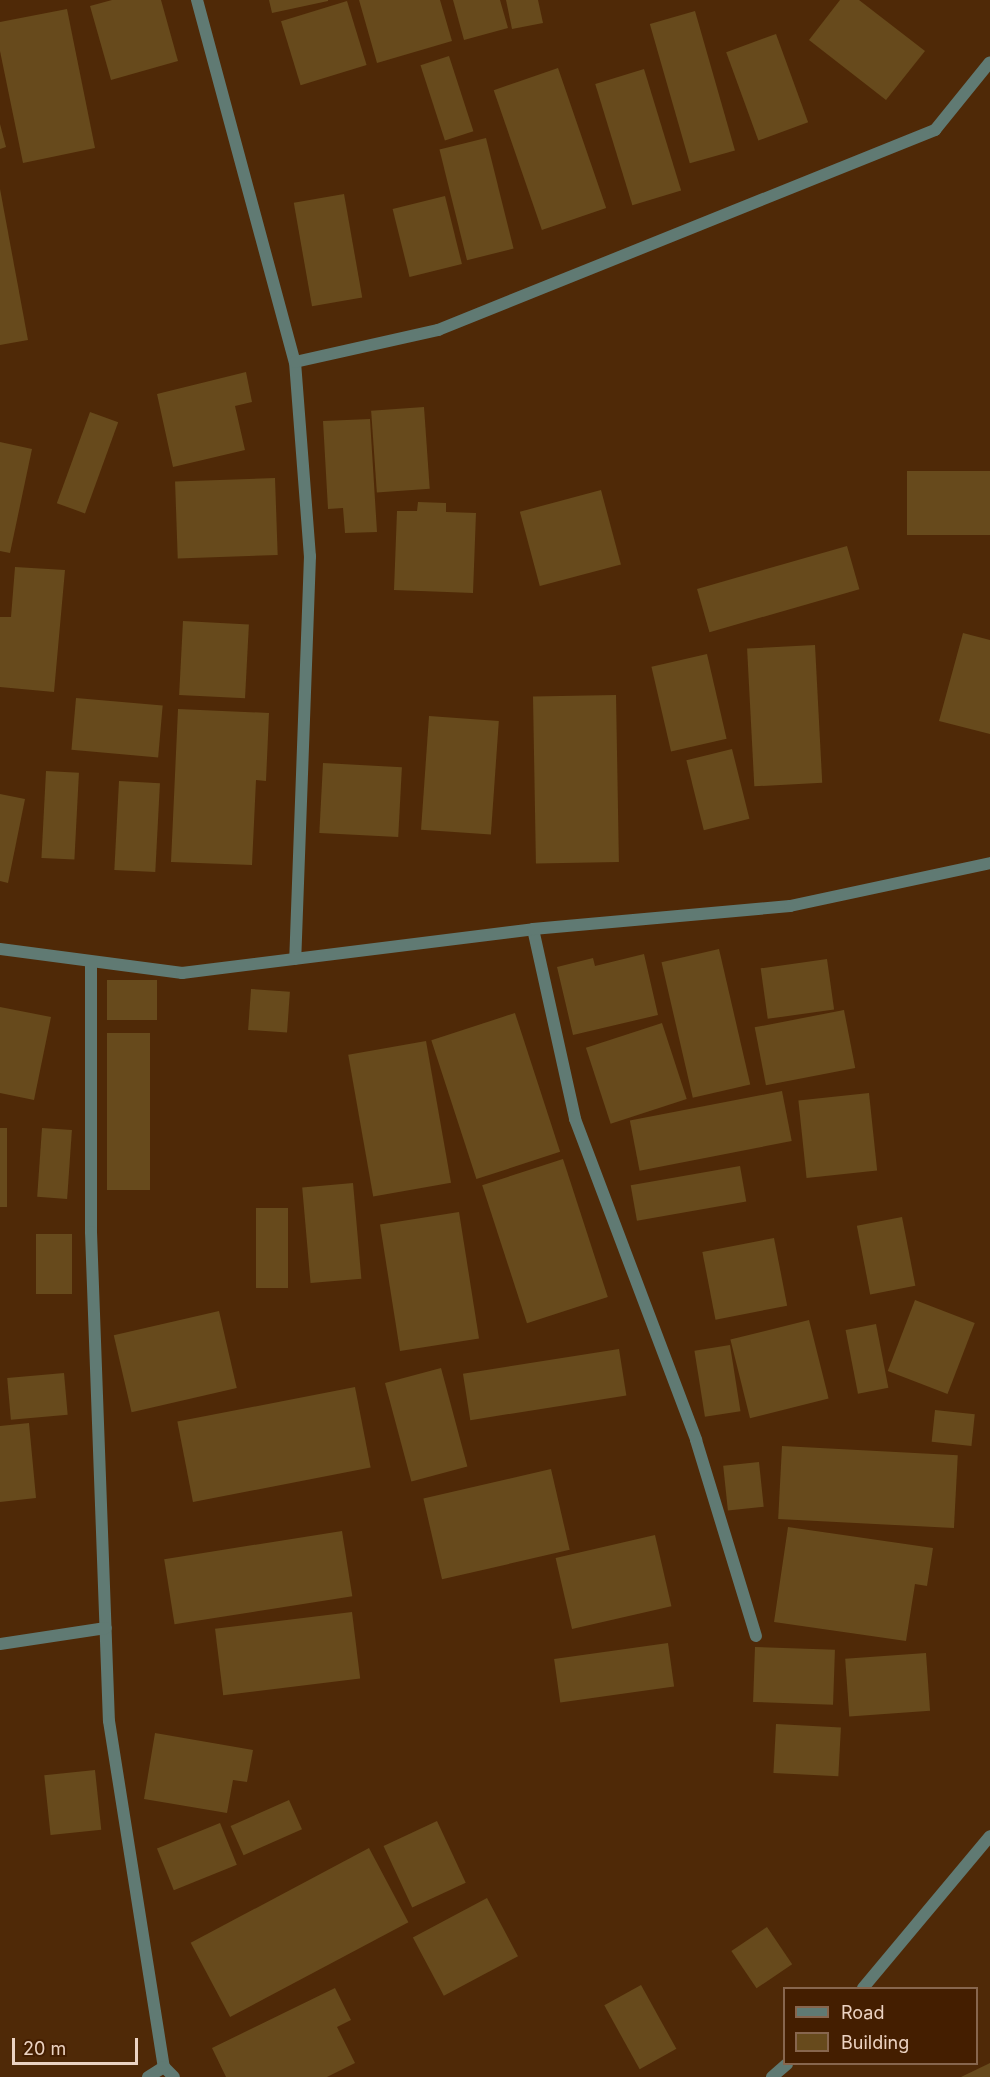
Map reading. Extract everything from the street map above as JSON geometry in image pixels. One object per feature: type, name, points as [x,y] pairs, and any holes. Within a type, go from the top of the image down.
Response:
[{"type":"street","points":[[197,0],[295,362],[310,556],[295,959]]},
{"type":"street","points":[[295,362],[438,330],[935,130],[990,62]]},
{"type":"street","points":[[0,949],[183,972],[533,929],[790,906],[990,863]]},
{"type":"street","points":[[533,929],[575,1119],[696,1440],[756,1636]]},
{"type":"street","points":[[91,962],[91,1232],[109,1720],[164,2067],[174,2077]]},
{"type":"street","points":[[0,1644],[106,1628]]},
{"type":"street","points":[[865,1987],[990,1836]]},
{"type":"street","points":[[772,2077],[786,2065]]},
{"type":"street","points":[[148,2077],[164,2067]]},
{"type":"building","points":[[112,0],[161,0],[178,61],[111,80],[90,6]]},
{"type":"building","points":[[269,0],[328,0],[328,1],[272,13]]},
{"type":"building","points":[[359,0],[440,0],[452,41],[377,63]]},
{"type":"building","points":[[453,0],[500,0],[508,28],[464,40]]},
{"type":"building","points":[[506,0],[538,0],[543,23],[512,29]]},
{"type":"building","points":[[840,0],[859,0],[925,51],[886,100],[809,40]]},
{"type":"building","points":[[347,1],[367,65],[301,85],[281,21]]},
{"type":"building","points":[[67,9],[95,148],[23,163],[0,51],[0,22]]},
{"type":"building","points":[[695,11],[735,150],[690,163],[650,24]]},
{"type":"building","points":[[776,34],[808,122],[758,140],[726,52]]},
{"type":"building","points":[[449,56],[473,131],[445,140],[420,65]]},
{"type":"building","points":[[558,68],[606,208],[542,230],[494,90]]},
{"type":"building","points":[[644,69],[681,190],[632,205],[595,84]]},
{"type":"building","points":[[0,124],[6,147],[0,149]]},
{"type":"building","points":[[486,138],[514,249],[467,260],[439,150]]},
{"type":"building","points":[[0,189],[28,340],[0,345]]},
{"type":"building","points":[[344,194],[362,297],[312,306],[294,203]]},
{"type":"building","points":[[445,196],[462,264],[410,277],[393,209]]},
{"type":"building","points":[[246,372],[252,402],[235,406],[245,450],[173,467],[157,394]]},
{"type":"building","points":[[424,407],[430,489],[377,492],[371,411]]},
{"type":"building","points":[[90,412],[118,422],[85,513],[57,503]]},
{"type":"building","points":[[370,419],[377,532],[345,533],[343,508],[328,509],[323,421]]},
{"type":"building","points":[[0,442],[32,449],[10,553],[0,551]]},
{"type":"building","points":[[907,471],[990,471],[990,535],[907,535]]},
{"type":"building","points":[[275,478],[278,555],[178,558],[175,481]]},
{"type":"building","points":[[601,490],[621,564],[540,586],[520,512]]},
{"type":"building","points":[[418,502],[446,503],[446,512],[476,513],[473,593],[394,590],[397,511],[417,511]]},
{"type":"building","points":[[847,546],[859,589],[709,632],[697,589]]},
{"type":"building","points":[[15,567],[65,570],[54,692],[0,687],[0,617],[11,617]]},
{"type":"building","points":[[183,621],[249,624],[245,698],[179,695]]},
{"type":"building","points":[[963,633],[990,640],[990,734],[939,721]]},
{"type":"building","points":[[815,645],[822,783],[754,786],[747,649]]},
{"type":"building","points":[[707,654],[727,739],[671,752],[651,667]]},
{"type":"building","points":[[616,695],[619,862],[536,863],[533,696]]},
{"type":"building","points":[[76,698],[163,706],[158,757],[71,750]]},
{"type":"building","points":[[178,709],[269,713],[266,781],[256,780],[252,865],[171,862]]},
{"type":"building","points":[[429,716],[499,721],[491,835],[421,830]]},
{"type":"building","points":[[732,749],[749,819],[704,830],[686,760]]},
{"type":"building","points":[[323,763],[402,767],[398,837],[319,833]]},
{"type":"building","points":[[46,771],[79,773],[74,860],[41,858]]},
{"type":"building","points":[[119,781],[160,783],[155,872],[114,870]]},
{"type":"building","points":[[0,794],[25,799],[8,883],[0,881]]},
{"type":"building","points":[[719,949],[750,1084],[693,1098],[662,962]]},
{"type":"building","points":[[644,954],[658,1015],[573,1035],[557,967],[593,958],[595,966]]},
{"type":"building","points":[[827,959],[834,1010],[768,1019],[761,968]]},
{"type":"building","points":[[107,980],[157,980],[157,1020],[107,1020]]},
{"type":"building","points":[[251,989],[290,992],[287,1033],[248,1030]]},
{"type":"building","points":[[0,1007],[51,1017],[34,1100],[0,1093]]},
{"type":"building","points":[[844,1010],[855,1068],[766,1085],[755,1027]]},
{"type":"building","points":[[515,1013],[560,1152],[476,1179],[431,1040]]},
{"type":"building","points":[[662,1023],[687,1099],[611,1124],[586,1048]]},
{"type":"building","points":[[107,1033],[150,1033],[150,1190],[107,1190]]},
{"type":"building","points":[[426,1041],[451,1183],[373,1197],[348,1055]]},
{"type":"building","points":[[782,1091],[792,1141],[640,1171],[630,1121]]},
{"type":"building","points":[[869,1093],[877,1171],[807,1178],[798,1100]]},
{"type":"building","points":[[0,1128],[7,1128],[7,1207],[0,1207]]},
{"type":"building","points":[[42,1128],[72,1130],[67,1199],[37,1197]]},
{"type":"building","points":[[563,1159],[608,1297],[527,1323],[482,1185]]},
{"type":"building","points":[[740,1166],[746,1201],[637,1221],[631,1185]]},
{"type":"building","points":[[353,1183],[361,1279],[311,1283],[302,1187]]},
{"type":"building","points":[[256,1208],[288,1208],[288,1288],[256,1288]]},
{"type":"building","points":[[459,1212],[479,1338],[400,1351],[380,1225]]},
{"type":"building","points":[[902,1217],[915,1286],[870,1294],[857,1226]]},
{"type":"building","points":[[36,1234],[72,1234],[72,1294],[36,1294]]},
{"type":"building","points":[[774,1238],[787,1306],[716,1320],[702,1252]]},
{"type":"building","points":[[915,1300],[975,1323],[948,1394],[888,1371]]},
{"type":"building","points":[[219,1311],[237,1388],[132,1412],[114,1335]]},
{"type":"building","points":[[809,1320],[829,1399],[750,1418],[730,1340]]},
{"type":"building","points":[[876,1324],[888,1388],[858,1394],[846,1330]]},
{"type":"building","points":[[730,1345],[740,1411],[705,1417],[694,1351]]},
{"type":"building","points":[[619,1349],[626,1395],[470,1420],[463,1374]]},
{"type":"building","points":[[441,1368],[467,1467],[411,1482],[385,1383]]},
{"type":"building","points":[[64,1373],[68,1415],[11,1420],[7,1378]]},
{"type":"building","points":[[355,1387],[371,1467],[193,1502],[177,1422]]},
{"type":"building","points":[[935,1410],[975,1414],[971,1446],[932,1442]]},
{"type":"building","points":[[29,1423],[36,1498],[0,1502],[0,1426]]},
{"type":"building","points":[[782,1446],[958,1455],[954,1528],[778,1519]]},
{"type":"building","points":[[759,1462],[764,1507],[728,1511],[723,1466]]},
{"type":"building","points":[[551,1469],[570,1550],[442,1579],[423,1498]]},
{"type":"building","points":[[788,1527],[933,1548],[927,1586],[915,1584],[906,1641],[774,1622]]},
{"type":"building","points":[[342,1531],[352,1596],[175,1624],[164,1559]]},
{"type":"building","points":[[655,1535],[671,1606],[572,1629],[556,1558]]},
{"type":"building","points":[[352,1612],[360,1679],[223,1695],[215,1629]]},
{"type":"building","points":[[668,1643],[674,1687],[560,1703],[554,1659]]},
{"type":"building","points":[[755,1647],[835,1650],[833,1705],[753,1702]]},
{"type":"building","points":[[926,1653],[930,1711],[849,1717],[845,1659]]},
{"type":"building","points":[[776,1724],[841,1727],[838,1776],[773,1773]]},
{"type":"building","points":[[155,1733],[253,1750],[247,1782],[233,1780],[227,1813],[144,1799]]},
{"type":"building","points":[[95,1770],[101,1830],[51,1835],[44,1775]]},
{"type":"building","points":[[289,1800],[302,1829],[244,1855],[231,1826]]},
{"type":"building","points":[[437,1821],[466,1883],[412,1908],[384,1846]]},
{"type":"building","points":[[220,1823],[237,1865],[174,1890],[157,1848]]},
{"type":"building","points":[[369,1848],[408,1922],[230,2017],[191,1943]]},
{"type":"building","points":[[487,1898],[518,1956],[444,1996],[413,1937]]},
{"type":"building","points":[[767,1927],[792,1964],[757,1988],[731,1951]]},
{"type":"building","points":[[641,1985],[676,2049],[640,2069],[604,2005]]},
{"type":"building","points":[[335,1988],[351,2020],[337,2027],[355,2063],[327,2077],[226,2077],[212,2048]]},
{"type":"building","points":[[990,2063],[990,2077],[961,2077]]}]
